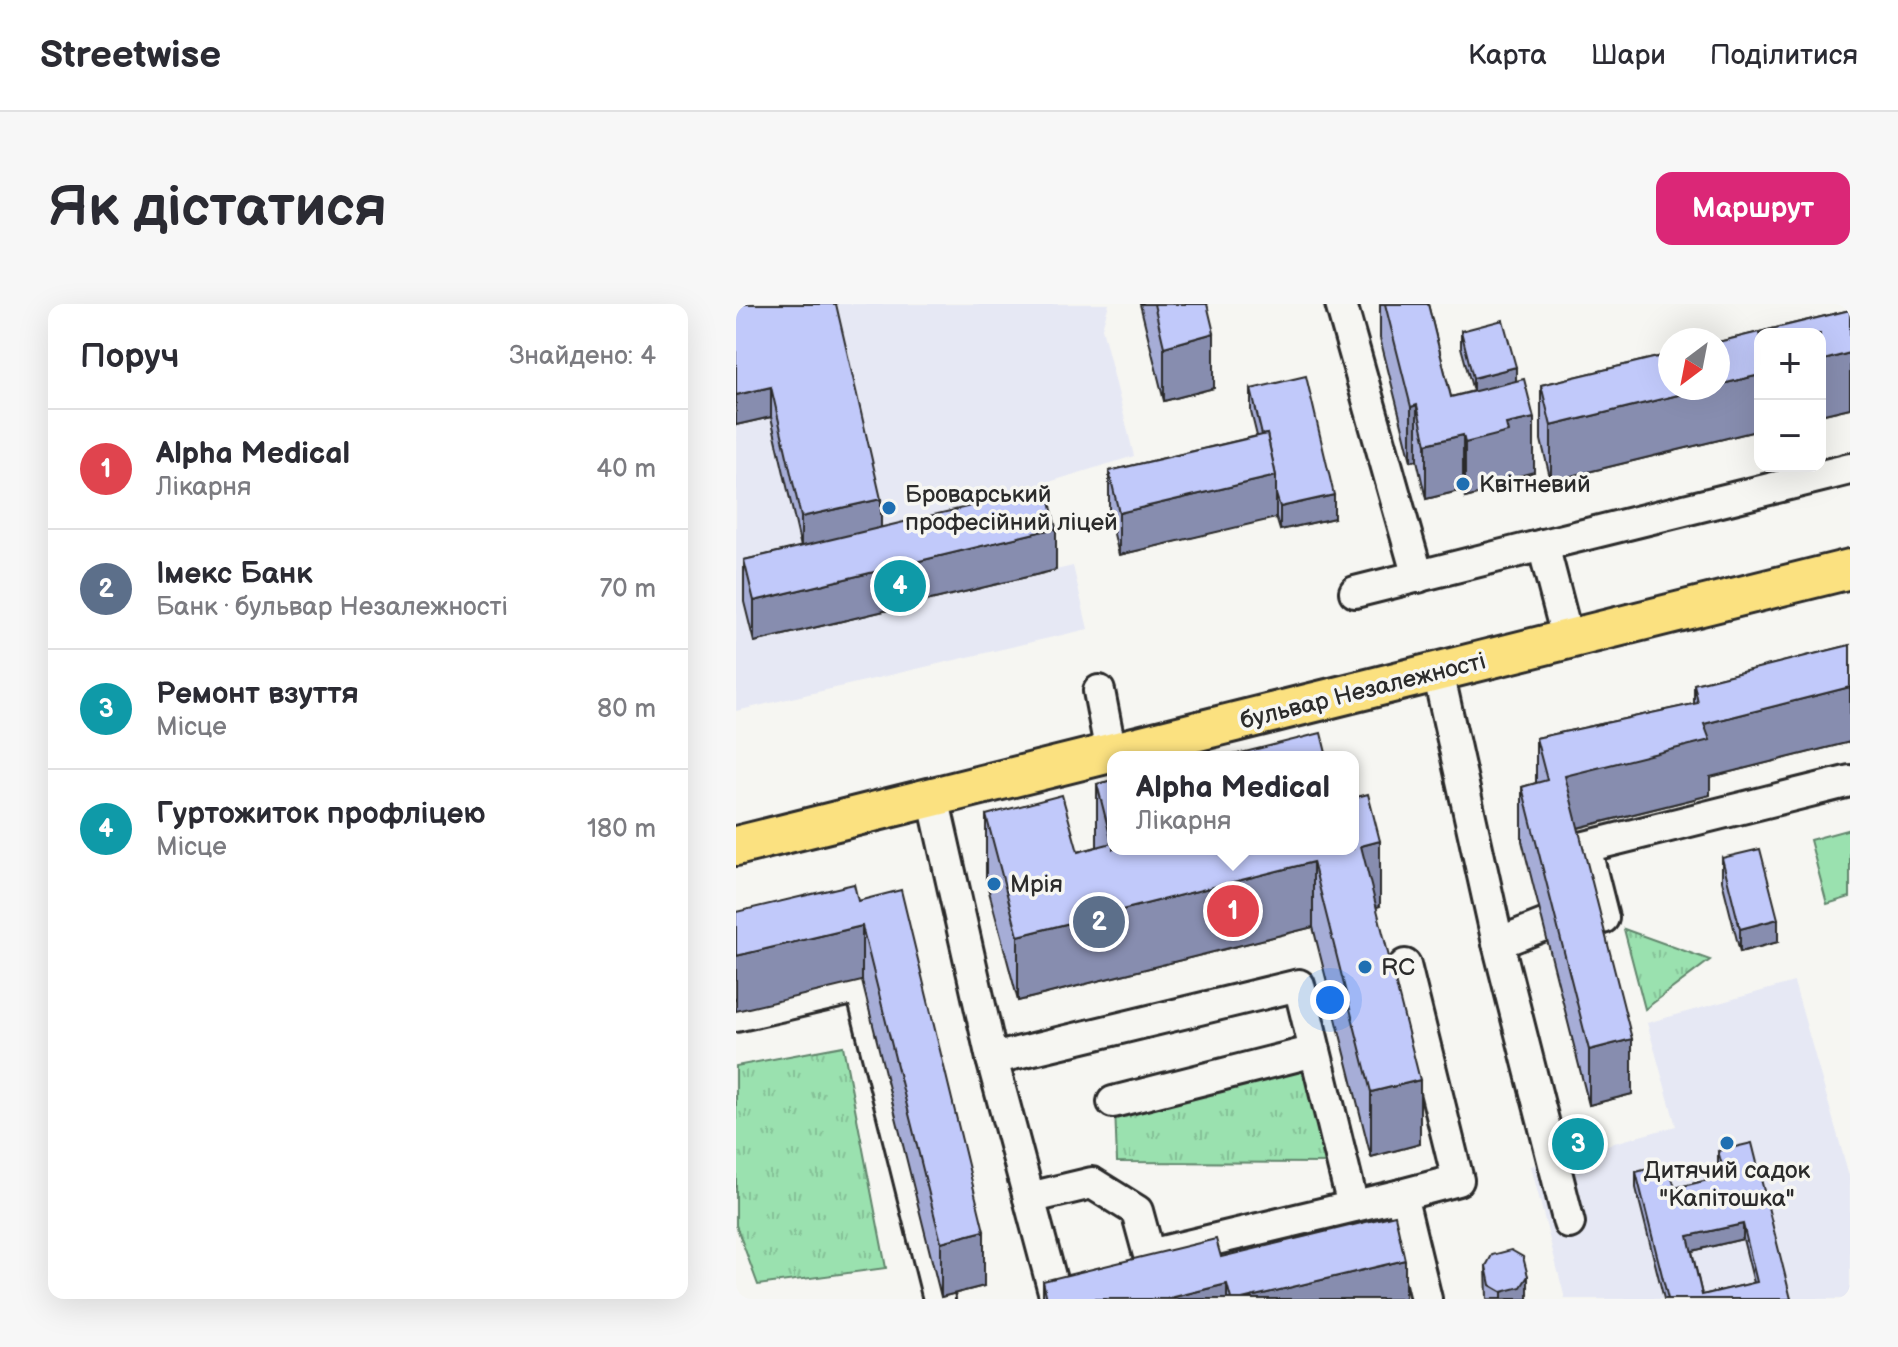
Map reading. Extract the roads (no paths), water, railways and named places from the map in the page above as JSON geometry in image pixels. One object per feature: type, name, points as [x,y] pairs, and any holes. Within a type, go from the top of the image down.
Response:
[{"type":"main road","name":"бульвар Незалежності","points":[[1119,751],[1850,569]]},
{"type":"main road","name":"бульвар Незалежності","points":[[736,846],[1107,754]]},
{"type":"street","points":[[1341,304],[1418,577]]},
{"type":"street","points":[[1355,592],[1850,469]]},
{"type":"street","points":[[1543,545],[1568,641]]},
{"type":"street","points":[[1438,672],[1498,943],[1569,1223]]},
{"type":"street","points":[[1099,691],[1111,751]]},
{"type":"street","points":[[1586,915],[1603,918],[1585,847],[1850,781]]},
{"type":"street","points":[[933,797],[992,1059],[1056,1299]]},
{"type":"street","points":[[1498,943],[1544,925]]},
{"type":"street","points":[[1029,1198],[1092,1183],[1137,1211],[1149,1255],[1458,1180],[1405,965]]},
{"type":"street","points":[[992,1059],[1299,985],[1353,1206]]},
{"type":"street","points":[[736,1016],[861,987],[939,1299]]},
{"type":"street","points":[[1113,1102],[1315,1051]]},
{"type":"street","points":[[1401,1195],[1426,1299]]},
{"type":"place","name":"Квітневий","points":[[1463,484]]},
{"type":"place","name":"Броварський професійний ліцей","points":[[889,508]]},
{"type":"place","name":"Гуртожиток профліцею","points":[[900,586]]},
{"type":"place","name":"Мрія","points":[[994,884]]},
{"type":"place","name":"Alpha Medical","points":[[1233,911]]},
{"type":"place","name":"Імекс Банк","points":[[1099,922]]},
{"type":"place","name":"RC","points":[[1365,967]]},
{"type":"place","name":"Дитячий садок \"Капітошка\"","points":[[1727,1143]]},
{"type":"place","name":"Ремонт взуття","points":[[1578,1144]]}]
